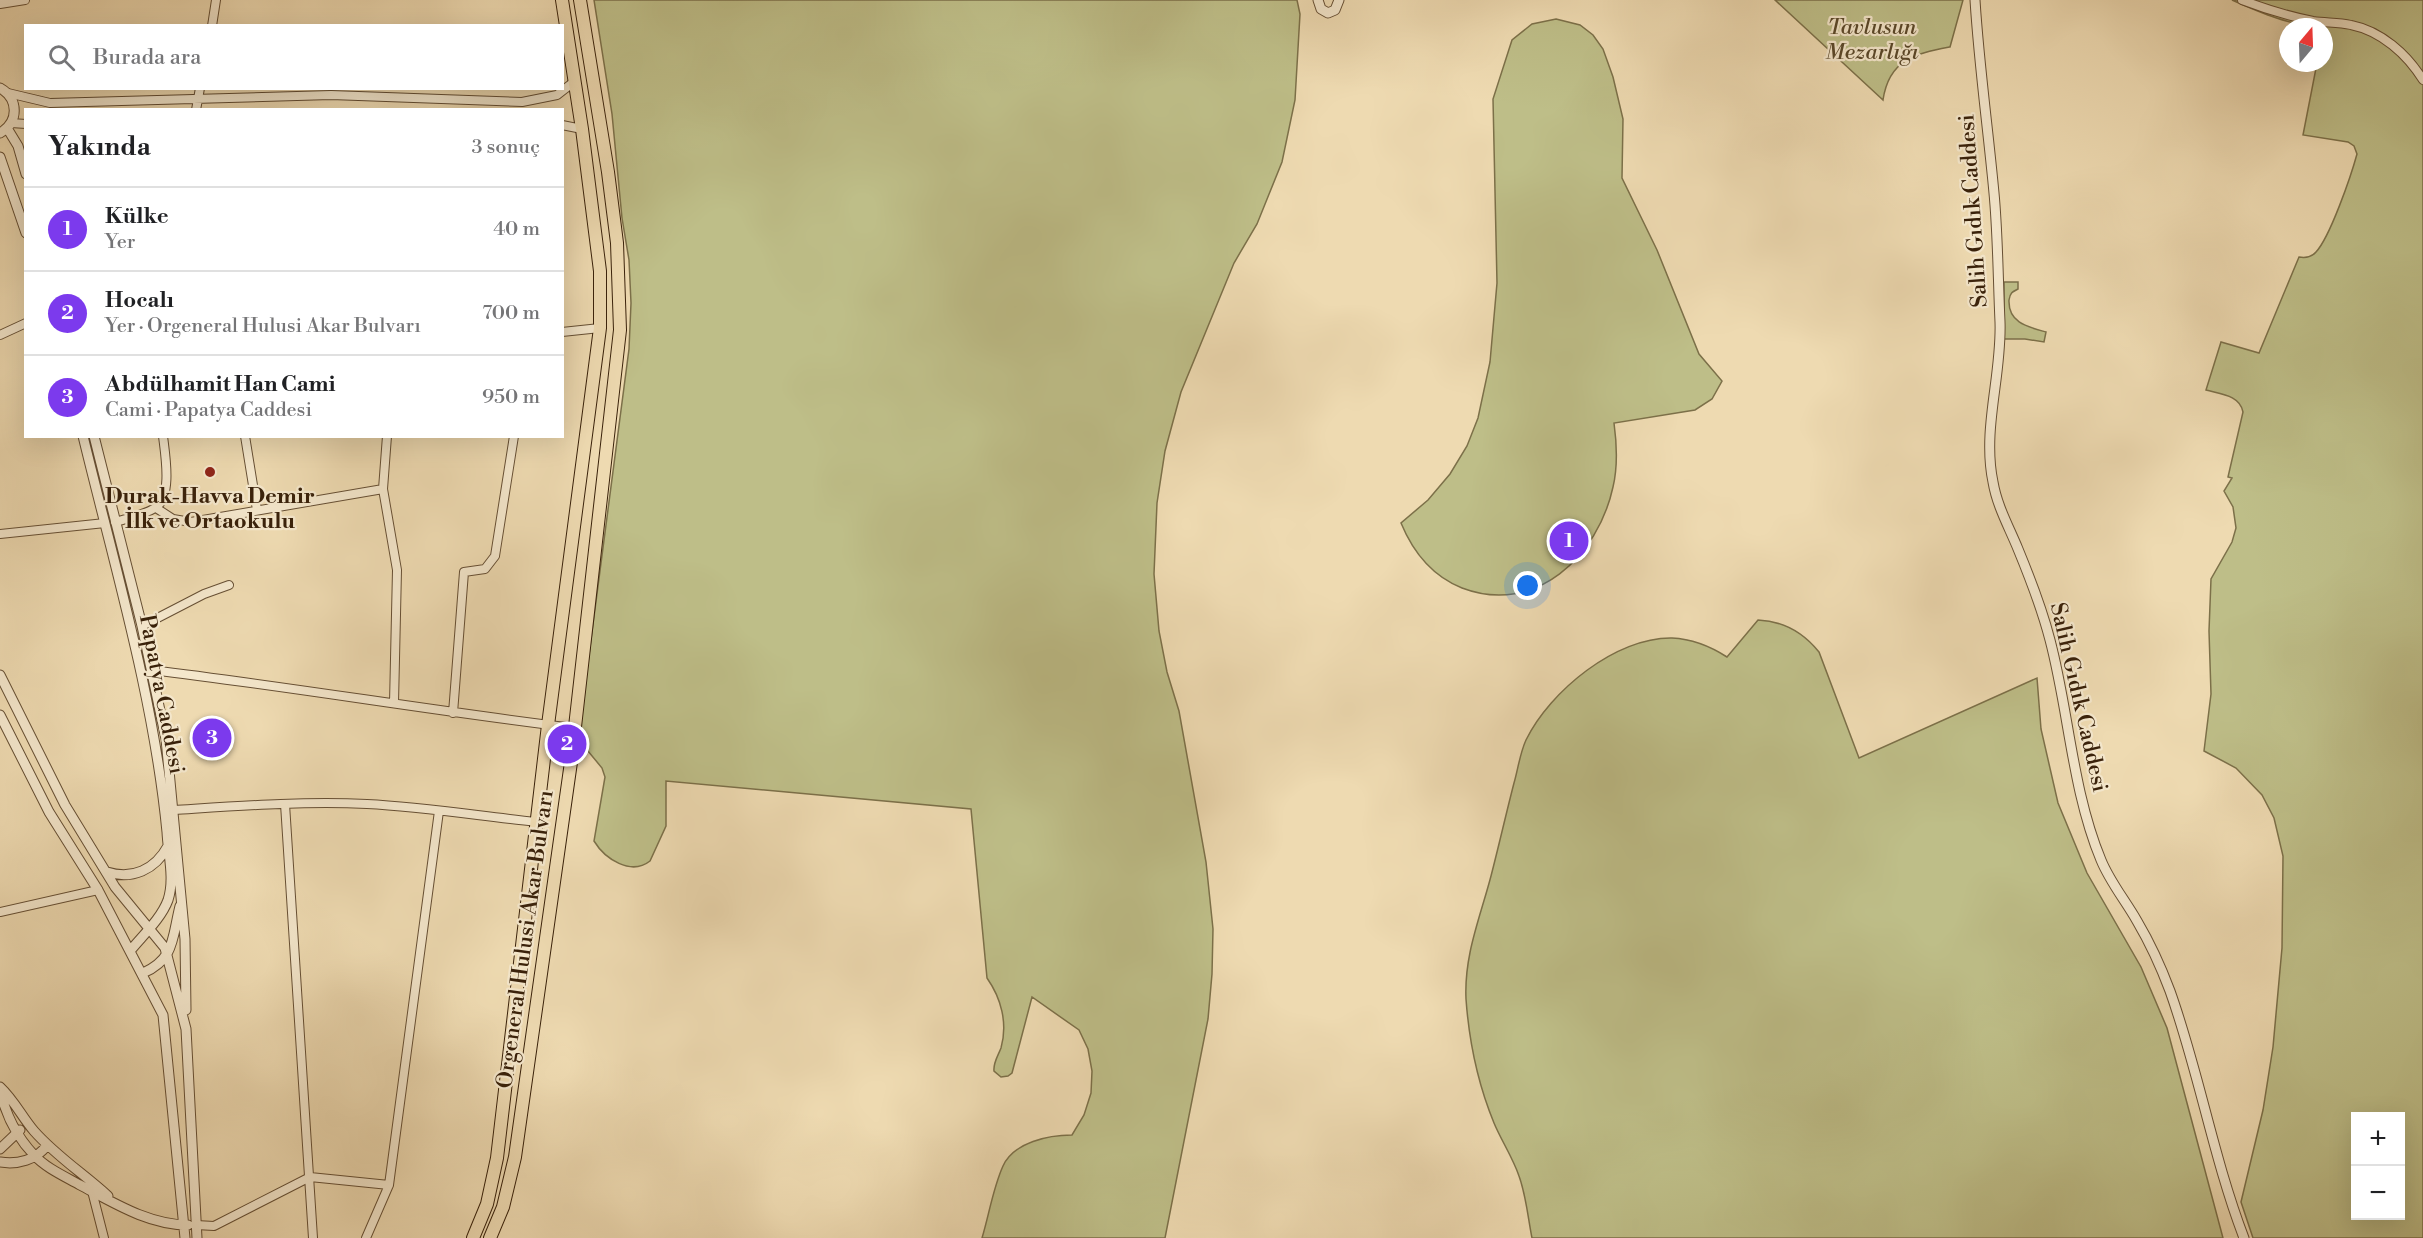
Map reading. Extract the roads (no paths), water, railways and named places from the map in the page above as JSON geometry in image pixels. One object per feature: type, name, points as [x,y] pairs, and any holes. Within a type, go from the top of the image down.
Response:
[{"type":"main road","name":"Orgeneral Hulusi Akar Bulvarı","points":[[562,0],[564,24]]},
{"type":"main road","name":"Orgeneral Hulusi Akar Bulvarı","points":[[490,1238],[502,1207],[515,1157],[574,728],[620,330],[617,243],[580,0]]},
{"type":"main road","name":"Orgeneral Hulusi Akar Bulvarı","points":[[473,1238],[487,1204],[497,1158],[548,725],[600,328],[600,271],[575,81],[565,39]]},
{"type":"street","points":[[0,4],[25,0]]},
{"type":"street","points":[[212,24],[216,0]]},
{"type":"street","points":[[1318,0],[1321,9],[1328,13],[1335,10],[1339,0]]},
{"type":"street","name":"Salih Gıdık Caddesi","points":[[1975,0],[1996,225],[2000,347],[1990,438],[1993,483],[2000,508],[2027,571],[2044,619],[2056,664],[2075,768],[2096,847],[2113,885],[2148,942],[2169,988],[2190,1056],[2217,1159],[2244,1238]]},
{"type":"street","points":[[2242,0],[2300,18],[2352,25],[2368,30],[2400,51],[2423,80]]},
{"type":"street","points":[[564,90],[575,81]]},
{"type":"street","points":[[196,108],[200,90]]},
{"type":"street","points":[[4,91],[50,103],[351,95],[522,102],[557,95],[563,90]]},
{"type":"street","points":[[4,91],[14,105],[14,117],[6,128]]},
{"type":"street","points":[[6,128],[24,124]]},
{"type":"street","points":[[564,125],[582,129]]},
{"type":"street","points":[[6,128],[18,146],[24,167]]},
{"type":"street","points":[[0,157],[24,228]]},
{"type":"street","points":[[0,336],[24,324]]},
{"type":"street","points":[[564,332],[600,328]]},
{"type":"street","name":"Papatya Caddesi","points":[[84,438],[132,630],[156,742],[171,875],[168,899],[159,916],[130,951]]},
{"type":"street","name":"Papatya Caddesi","points":[[94,438],[142,626],[166,740],[186,954],[186,1029]]},
{"type":"street","points":[[0,534],[115,522],[156,508],[164,495],[166,484],[163,438]]},
{"type":"street","points":[[245,438],[257,510]]},
{"type":"street","points":[[387,438],[383,489],[397,570],[394,703]]},
{"type":"street","points":[[453,713],[464,572],[485,569],[495,556],[514,438]]},
{"type":"street","points":[[156,508],[173,519],[185,522],[383,489]]},
{"type":"street","points":[[132,630],[204,594],[229,585]]},
{"type":"street","points":[[151,670],[574,728]]},
{"type":"street","points":[[0,675],[65,805],[115,887],[165,948],[186,1029],[197,1238]]},
{"type":"street","points":[[1,720],[49,812],[98,890],[163,1015],[185,1238]]},
{"type":"street","points":[[174,810],[285,804],[364,804],[537,822]]},
{"type":"street","points":[[285,804],[314,1238]]},
{"type":"street","points":[[366,1238],[389,1185],[440,811]]},
{"type":"street","points":[[106,872],[122,875],[146,870],[159,860],[168,846]]},
{"type":"street","points":[[0,912],[98,890]]},
{"type":"street","points":[[143,973],[157,967],[167,957],[182,899]]},
{"type":"street","points":[[0,1088],[3,1101],[17,1132],[35,1156],[51,1169],[119,1205],[163,1222],[214,1226],[310,1177],[389,1185]]},
{"type":"street","points":[[0,1088],[10,1097],[33,1130],[47,1145],[119,1205]]},
{"type":"street","points":[[0,1149],[23,1128],[33,1130]]},
{"type":"street","points":[[0,1162],[16,1163],[42,1152],[47,1145]]},
{"type":"street","points":[[92,1191],[104,1238]]},
{"type":"place","name":"Durak-Havva Demir İlk ve Ortaokulu","points":[[210,472]]},
{"type":"place","name":"Külke","points":[[1569,541]]},
{"type":"place","name":"Abdülhamit Han Cami","points":[[212,738]]},
{"type":"place","name":"Hocalı","points":[[567,744]]},
{"type":"park label","name":"Tavlusun Mezarlığı","points":[[1872,38]]}]
